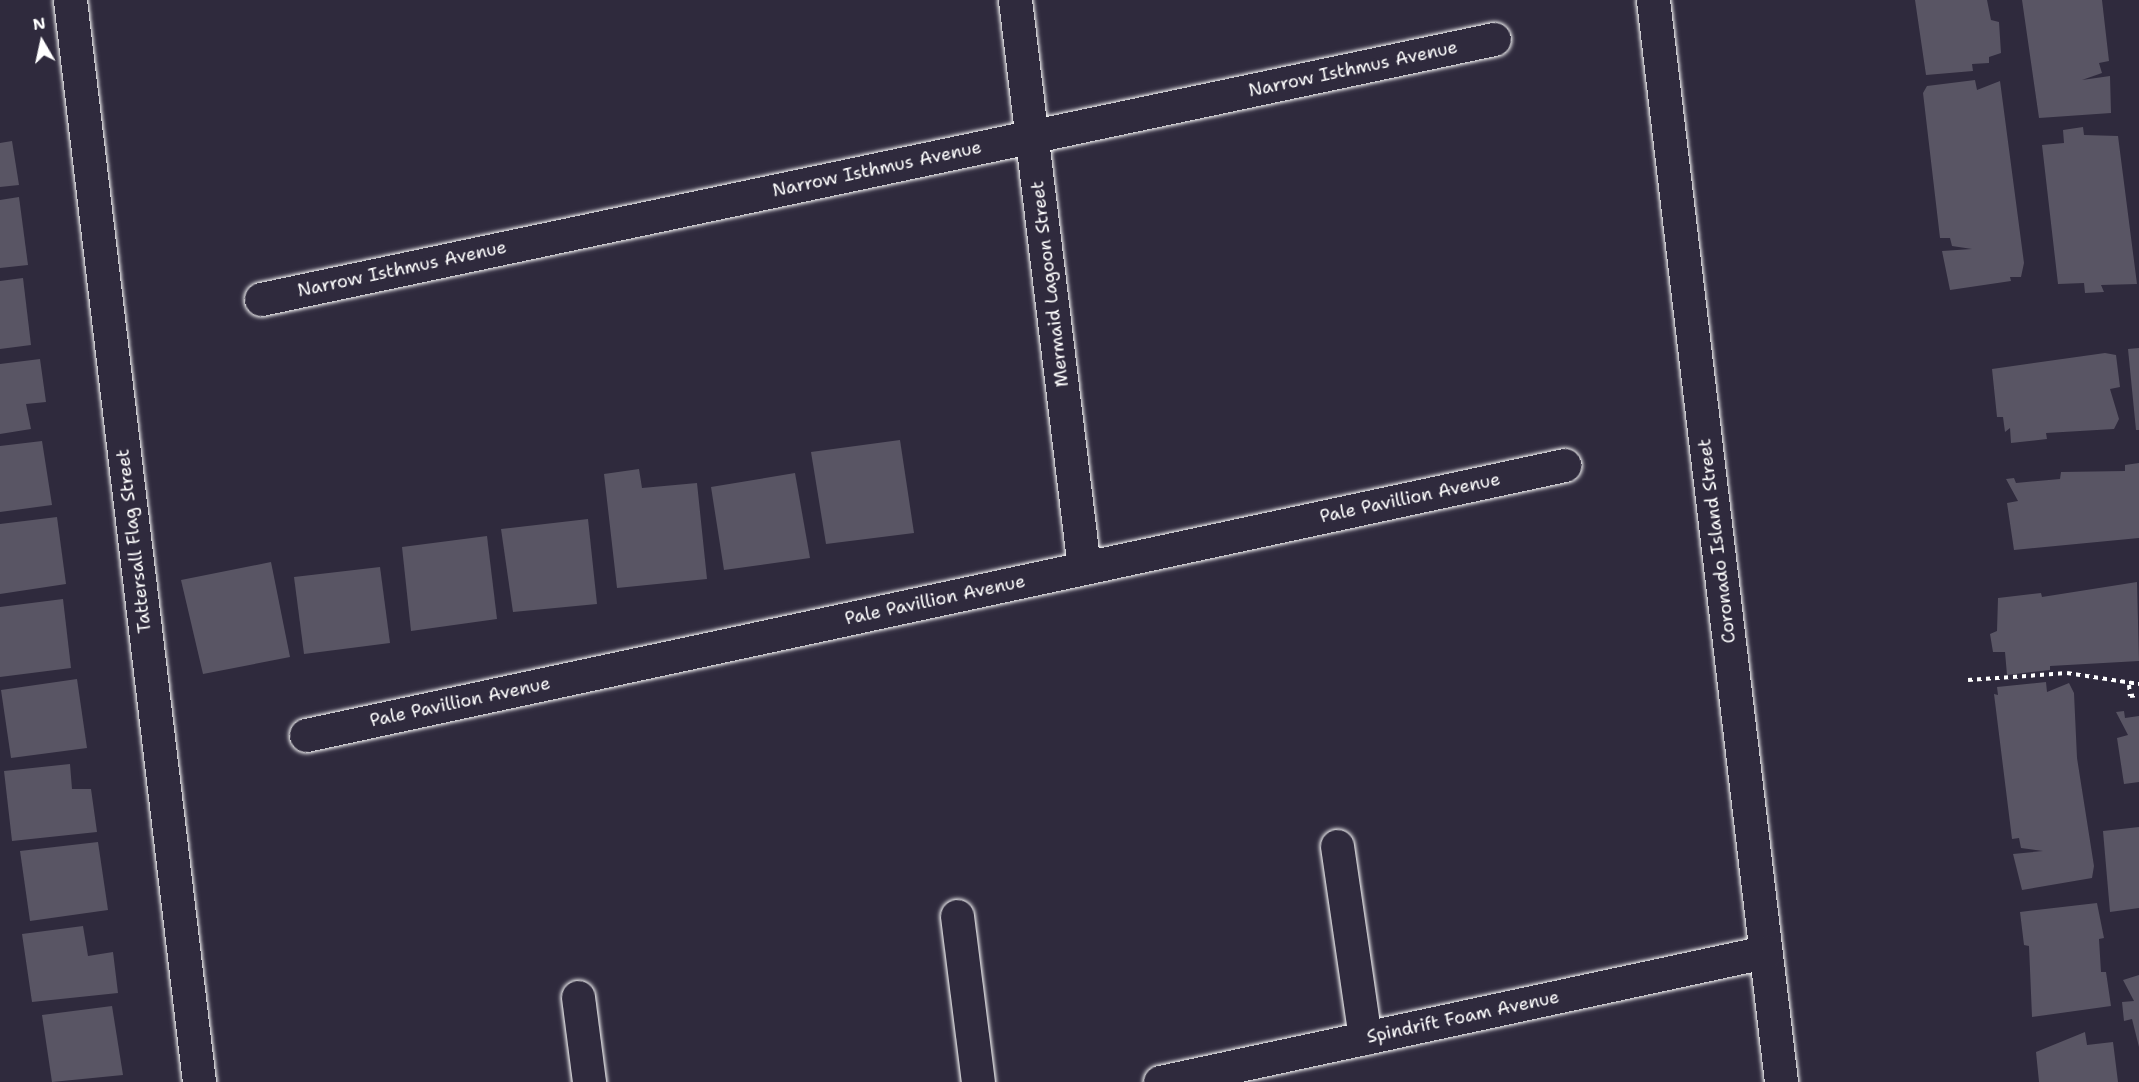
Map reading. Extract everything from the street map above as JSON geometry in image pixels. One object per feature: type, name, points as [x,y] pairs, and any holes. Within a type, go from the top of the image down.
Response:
[{"type":"street","name":"Tattersall Flag Street","points":[[70,0],[199,1082]]},
{"type":"street","name":"Mermaid Lagoon Street","points":[[1015,0],[1084,568]]},
{"type":"street","name":"Coronado Island Street","points":[[1653,0],[1781,1082]]},
{"type":"street","name":"Narrow Isthmus Avenue","points":[[261,299],[1494,39]]},
{"type":"street","name":"Pale Pavillion Avenue","points":[[306,735],[1564,465]]},
{"type":"street","points":[[1337,846],[1365,1038]]},
{"type":"street","points":[[957,916],[978,1082]]},
{"type":"street","name":"Spindrift Foam Avenue","points":[[1160,1082],[1765,952]]},
{"type":"street","points":[[578,997],[589,1082]]},
{"type":"path","points":[[1968,680],[2067,673],[2129,685],[2139,684]]},
{"type":"path","points":[[2129,685],[2130,696],[2139,695]]},
{"type":"building","points":[[1915,0],[1987,0],[1991,20],[1999,22],[2001,53],[1989,57],[1989,63],[1972,64],[1973,71],[1926,75]]},
{"type":"building","points":[[2022,0],[2102,0],[2109,61],[2099,63],[2102,73],[2082,80],[2110,76],[2111,113],[2039,118]]},
{"type":"building","points":[[1975,80],[1977,90],[2000,81],[2024,263],[2021,277],[2010,277],[2011,281],[1950,290],[1942,251],[1972,249],[1952,246],[1950,238],[1940,238],[1923,93],[1927,86]]},
{"type":"building","points":[[2083,127],[2084,135],[2118,136],[2137,284],[2101,285],[2104,292],[2085,293],[2084,283],[2058,284],[2042,145],[2064,143],[2063,130]]},
{"type":"building","points":[[12,141],[19,185],[0,187],[0,143]]},
{"type":"building","points":[[19,197],[28,265],[0,268],[0,200]]},
{"type":"building","points":[[23,278],[31,345],[0,349],[0,281]]},
{"type":"building","points":[[2139,348],[2139,430],[2136,430],[2128,349]]},
{"type":"building","points":[[2105,353],[2116,355],[2120,387],[2110,389],[2119,419],[2114,429],[2046,433],[2047,439],[2011,443],[2010,428],[2005,432],[2003,417],[1997,417],[1992,369]]},
{"type":"building","points":[[40,359],[46,402],[26,404],[31,429],[0,434],[0,364]]},
{"type":"building","points":[[900,440],[914,533],[826,544],[811,452]]},
{"type":"building","points":[[42,441],[52,505],[0,512],[0,446]]},
{"type":"building","points":[[2139,463],[2139,538],[2014,550],[2007,503],[2018,501],[2006,479],[2014,478],[2016,483],[2060,479],[2061,472],[2125,471],[2125,465]]},
{"type":"building","points":[[639,469],[642,488],[697,483],[707,579],[617,588],[604,474]]},
{"type":"building","points":[[795,473],[810,558],[724,570],[711,487]]},
{"type":"building","points":[[57,517],[66,584],[0,594],[0,524]]},
{"type":"building","points":[[588,519],[597,604],[513,612],[501,529]]},
{"type":"building","points":[[487,536],[497,619],[411,631],[402,547]]},
{"type":"building","points":[[271,562],[290,657],[203,674],[181,580]]},
{"type":"building","points":[[380,567],[390,643],[304,654],[294,577]]},
{"type":"building","points":[[2137,582],[2139,661],[2050,666],[2050,670],[2007,675],[2005,652],[1993,652],[1990,634],[1997,631],[1998,598],[2041,593],[2042,597]]},
{"type":"building","points":[[63,599],[71,668],[0,677],[0,607]]},
{"type":"building","points":[[77,679],[87,748],[11,758],[1,690]]},
{"type":"building","points":[[2046,682],[2047,692],[2069,683],[2074,693],[2077,758],[2094,866],[2092,878],[2022,890],[2013,854],[2043,851],[2021,848],[2019,838],[2012,839],[1994,694],[1998,695],[1997,687]]},
{"type":"building","points":[[2124,711],[2125,718],[2139,716],[2139,782],[2124,784],[2117,738],[2128,735],[2116,712]]},
{"type":"building","points":[[70,764],[72,789],[91,789],[97,832],[12,841],[4,771]]},
{"type":"building","points":[[2139,827],[2139,908],[2110,912],[2103,831]]},
{"type":"building","points":[[98,842],[108,910],[30,921],[20,851]]},
{"type":"building","points":[[2097,903],[2104,938],[2099,939],[2101,972],[2106,972],[2111,1006],[2032,1017],[2029,946],[2024,945],[2020,912]]},
{"type":"building","points":[[83,926],[88,956],[113,952],[118,993],[32,1002],[22,934]]},
{"type":"building","points":[[2139,975],[2139,1047],[2132,1019],[2124,1021],[2122,1002],[2134,1001],[2123,980]]},
{"type":"building","points":[[112,1006],[123,1075],[52,1082],[42,1015]]},
{"type":"building","points":[[2085,1032],[2087,1045],[2113,1042],[2118,1082],[2039,1082],[2036,1052]]}]
